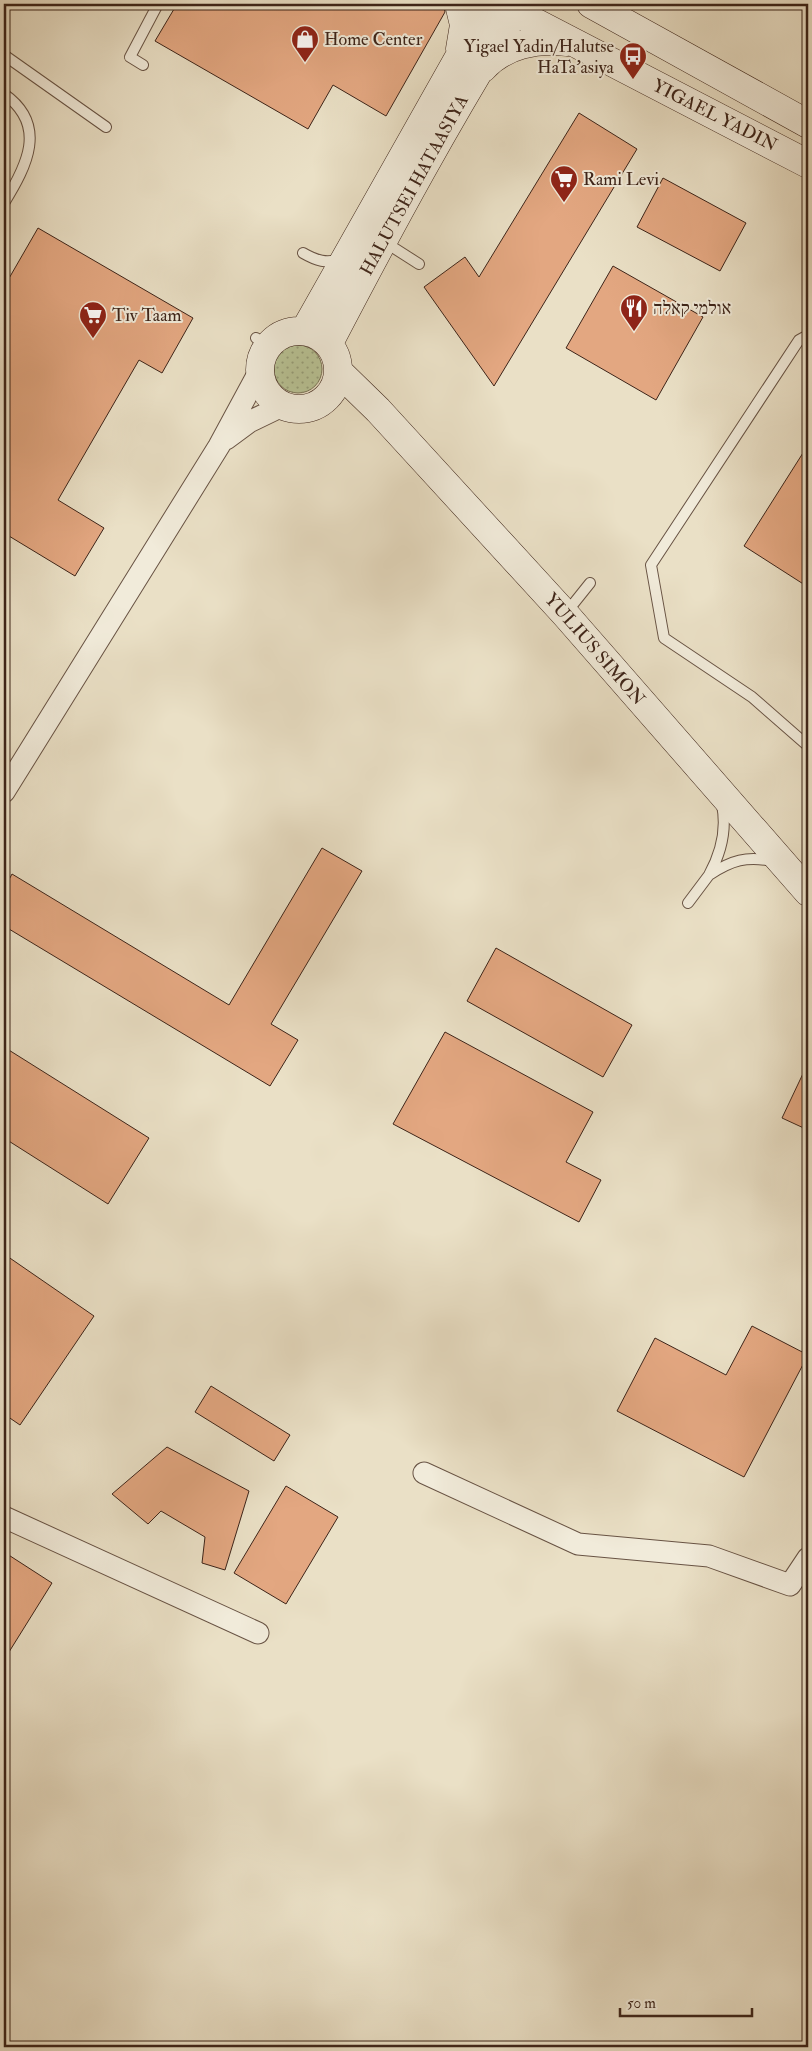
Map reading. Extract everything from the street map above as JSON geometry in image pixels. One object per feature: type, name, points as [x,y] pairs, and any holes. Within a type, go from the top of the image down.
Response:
[{"type":"street","points":[[459,4],[463,37],[464,72],[530,42],[558,41],[575,44]]},
{"type":"street","name":"HALUTSEI HATAASIYA","points":[[328,343],[382,241],[464,72],[488,4]]},
{"type":"street","name":"YIGAEL YADIN","points":[[591,4],[808,124]]},
{"type":"street","name":"HALUTSEI HATAASIYA","points":[[305,330],[351,249],[464,72],[512,7]]},
{"type":"street","name":"YIGAEL YADIN","points":[[512,7],[575,44],[808,164]]},
{"type":"street","points":[[305,330],[318,335],[328,343],[338,361],[339,372],[330,394],[320,403],[301,409],[282,406],[265,390],[260,372],[262,342],[284,333],[305,330]]},
{"type":"street","points":[[4,792],[218,446],[260,372]]},
{"type":"street","name":"YULIUS SIMON","points":[[339,372],[378,410],[566,614],[808,892]]},
{"type":"street","name":"YULIUS SIMON","points":[[320,403],[354,402],[365,404],[378,410]]},
{"type":"street","points":[[218,446],[249,422],[282,406]]},
{"type":"street","points":[[424,1472],[578,1544],[709,1556],[790,1585],[808,1558]]},
{"type":"street","points":[[4,1517],[258,1633]]},
{"type":"lane","points":[[143,64],[130,57],[158,4]]},
{"type":"lane","points":[[4,55],[106,127]]},
{"type":"lane","points":[[4,94],[28,119],[30,151],[4,203]]},
{"type":"lane","points":[[382,241],[419,264]]},
{"type":"lane","points":[[303,253],[322,261],[332,262],[343,257],[351,249]]},
{"type":"lane","points":[[808,335],[799,340],[651,565],[664,638],[752,696],[808,746]]},
{"type":"lane","points":[[566,614],[590,583]]},
{"type":"lane","points":[[688,903],[710,874],[720,848],[724,826],[724,812],[717,787]]},
{"type":"lane","points":[[710,874],[731,861],[766,859],[782,862]]},
{"type":"green space","points":[[298,345],[307,347],[315,352],[320,360],[322,369],[320,378],[315,386],[307,391],[298,393],[289,391],[281,386],[276,378],[274,369],[276,360],[281,352],[289,347]]},
{"type":"building","name":"Home Center","points":[[177,4],[438,4],[444,7],[445,12],[386,116],[333,85],[308,129],[155,41]]},
{"type":"building","name":"Rami Levi","points":[[579,113],[637,149],[494,386],[424,287],[465,257],[479,277]]},
{"type":"building","points":[[663,178],[746,223],[720,271],[637,227]]},
{"type":"building","name":"Tiv Taam","points":[[38,228],[193,318],[162,373],[139,360],[58,500],[104,528],[75,576],[4,533],[4,287]]},
{"type":"building","name":"אולמי קאלה","points":[[613,266],[703,317],[656,400],[566,348]]},
{"type":"building","points":[[808,445],[808,587],[744,546]]},
{"type":"building","points":[[322,848],[362,871],[271,1024],[298,1040],[270,1086],[4,926],[4,889],[12,874],[229,1005]]},
{"type":"building","points":[[496,948],[632,1025],[603,1077],[467,1001]]},
{"type":"building","points":[[445,1032],[593,1112],[566,1162],[601,1180],[579,1222],[393,1124]]},
{"type":"building","points":[[4,1047],[149,1138],[108,1204],[4,1138]]},
{"type":"building","points":[[808,1063],[808,1130],[782,1118]]},
{"type":"building","points":[[4,1254],[94,1316],[20,1425],[4,1414]]},
{"type":"building","points":[[752,1326],[808,1355],[744,1477],[617,1411],[655,1338],[726,1375]]},
{"type":"building","points":[[211,1386],[290,1435],[274,1461],[195,1412]]},
{"type":"building","points":[[167,1447],[249,1491],[225,1570],[202,1563],[205,1537],[161,1511],[148,1524],[112,1494]]},
{"type":"building","points":[[286,1486],[338,1517],[286,1604],[234,1573]]},
{"type":"building","points":[[4,1552],[52,1583],[4,1660]]},
{"type":"place","name":"Home Center","points":[[305,63]]},
{"type":"place","name":"Yigael Yadin/Halutse HaTa'asiya","points":[[633,80]]},
{"type":"place","name":"Rami Levi","points":[[564,203]]},
{"type":"place","name":"אולמי קאלה","points":[[634,332]]},
{"type":"place","name":"Tiv Taam","points":[[93,339]]}]
